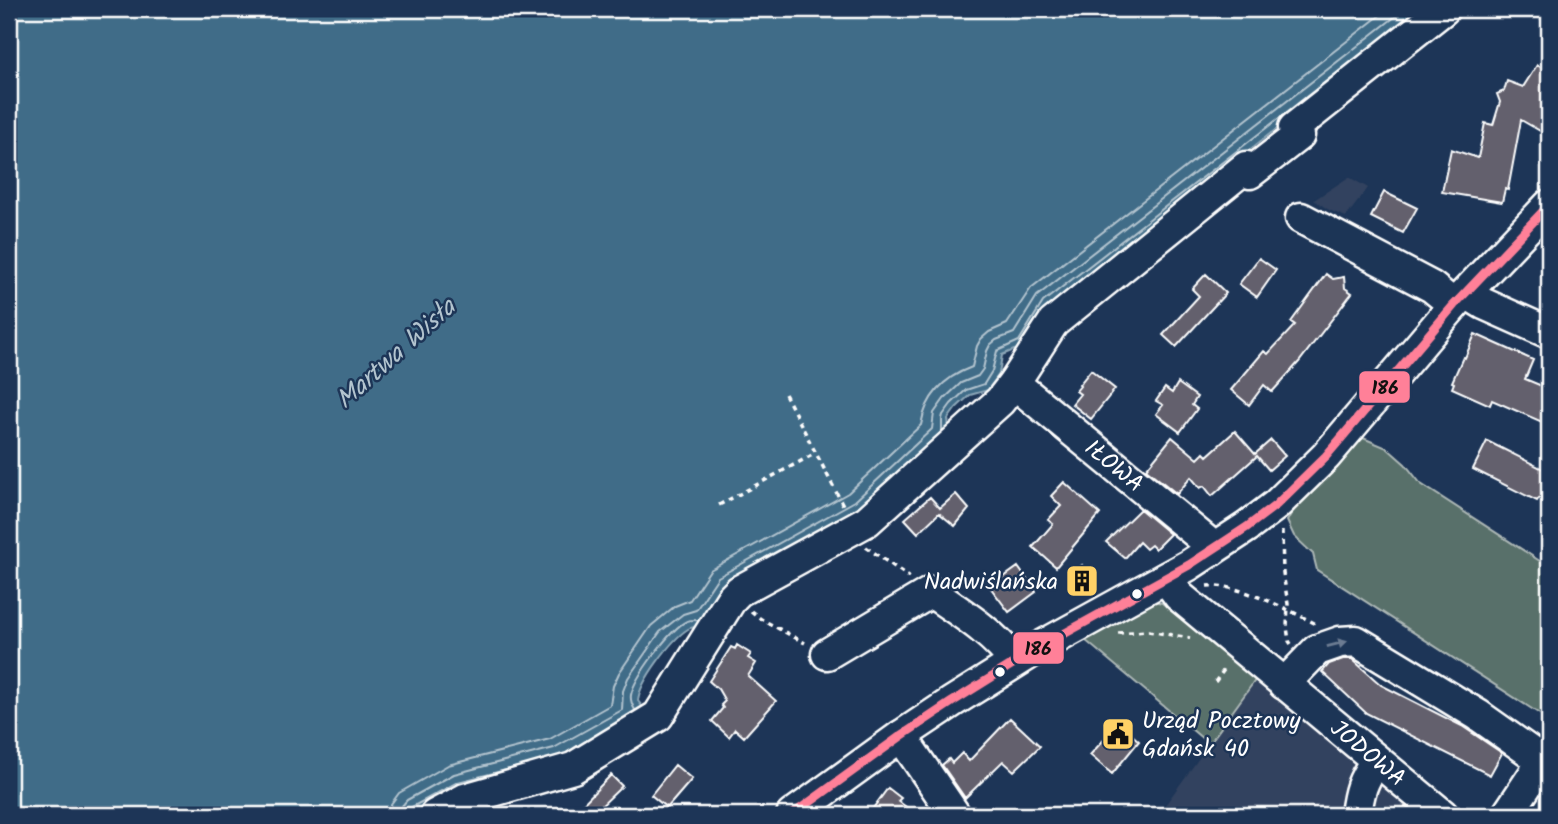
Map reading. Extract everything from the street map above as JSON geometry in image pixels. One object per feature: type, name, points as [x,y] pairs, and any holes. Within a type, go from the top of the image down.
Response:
[{"type":"street","points":[[435,815],[465,799],[573,768],[658,716],[739,591],[867,521],[1000,401],[1053,323],[1246,167],[1250,173],[1299,135],[1294,128],[1444,9]]},
{"type":"street","points":[[792,815],[901,736],[1015,662],[1211,551],[1276,505],[1326,456],[1460,299],[1549,205]]},
{"type":"street","points":[[1301,218],[1432,287],[1460,299],[1484,304],[1549,333]]},
{"type":"street","name":"IŁOWA","points":[[1014,383],[1205,541],[1211,551]]},
{"type":"street","name":"JODOWA","points":[[1166,578],[1178,596],[1443,815]]},
{"type":"street","points":[[827,654],[931,592],[987,632],[1003,646],[1015,662]]},
{"type":"street","points":[[1284,684],[1317,650],[1340,642],[1356,641],[1546,756],[1507,815]]},
{"type":"street","points":[[901,736],[955,815]]},
{"type":"street","points":[[1356,815],[1358,793],[1376,761]]},
{"type":"path","points":[[785,394],[863,546],[931,592]]},
{"type":"path","points":[[719,505],[816,453]]},
{"type":"path","points":[[1282,527],[1289,641]]},
{"type":"path","points":[[1203,587],[1216,586],[1250,594],[1349,641]]},
{"type":"path","points":[[734,596],[761,619],[827,654]]},
{"type":"path","points":[[1107,634],[1148,631],[1191,638]]},
{"type":"path","points":[[1215,682],[1228,665]]},
{"type":"shaded area","points":[[1349,177],[1368,188],[1346,217],[1314,200]]},
{"type":"shaded area","points":[[1256,679],[1425,815],[1158,815]]},
{"type":"green space","points":[[1363,438],[1387,448],[1405,464],[1421,484],[1549,567],[1549,720],[1317,570],[1313,554],[1294,536],[1287,521],[1290,516]]},
{"type":"green space","points":[[1154,601],[1162,603],[1256,679],[1209,744],[1085,640]]},
{"type":"water","name":"Martwa Wisła","points":[[9,9],[1430,9],[1047,308],[1023,349],[1002,355],[999,374],[988,390],[970,395],[956,408],[948,419],[950,434],[864,514],[704,627],[692,627],[681,634],[657,662],[644,683],[638,701],[642,706],[650,707],[560,763],[460,788],[411,815],[9,815]]},
{"type":"building","points":[[1537,65],[1549,72],[1549,136],[1521,120],[1508,190],[1505,189],[1502,202],[1442,192],[1451,149],[1478,158],[1485,123],[1493,125],[1500,102],[1497,94],[1504,91],[1507,81],[1523,87]]},
{"type":"building","points":[[1384,192],[1417,208],[1403,233],[1371,217]]},
{"type":"building","points":[[1259,258],[1276,270],[1257,297],[1239,284]]},
{"type":"building","points":[[1206,274],[1226,293],[1176,347],[1163,335],[1199,296],[1192,289]]},
{"type":"building","points":[[1326,274],[1333,279],[1344,277],[1345,288],[1352,293],[1299,362],[1272,392],[1264,385],[1249,405],[1231,390],[1264,351],[1268,354],[1295,325],[1291,322]]},
{"type":"building","points":[[1475,334],[1533,360],[1525,379],[1549,389],[1549,425],[1492,400],[1490,405],[1452,388],[1452,382]]},
{"type":"building","points":[[1091,370],[1115,389],[1091,419],[1072,404],[1080,394],[1076,391],[1079,385]]},
{"type":"building","points":[[1178,383],[1197,397],[1192,405],[1197,409],[1180,432],[1156,414],[1163,405],[1156,401],[1165,388],[1172,393]]},
{"type":"building","points":[[1235,431],[1255,454],[1271,440],[1285,456],[1269,470],[1257,456],[1212,496],[1204,486],[1200,488],[1191,477],[1177,494],[1146,469],[1172,437],[1198,459],[1204,453],[1207,456]]},
{"type":"building","points":[[1487,441],[1549,472],[1549,503],[1539,498],[1537,501],[1473,469]]},
{"type":"building","points":[[1064,482],[1100,514],[1056,567],[1033,547],[1053,524],[1048,520],[1061,506],[1051,496]]},
{"type":"building","points":[[956,494],[969,509],[955,526],[939,513],[918,533],[905,519],[930,497],[940,508]]},
{"type":"building","points":[[1140,509],[1170,534],[1155,549],[1151,545],[1146,549],[1139,542],[1125,558],[1106,542]]},
{"type":"building","name":"Nadwiślańska","points":[[1082,565],[1092,584],[1079,591],[1070,575]]},
{"type":"building","points":[[1018,567],[1036,592],[1009,612],[990,587]]},
{"type":"building","points":[[737,645],[751,654],[748,658],[756,663],[748,676],[776,701],[744,737],[735,729],[729,737],[712,721],[723,708],[721,705],[725,701],[709,681],[731,647],[735,649]]},
{"type":"building","points":[[1352,659],[1381,685],[1462,726],[1502,753],[1490,775],[1366,713],[1322,672],[1329,664]]},
{"type":"building","points":[[1010,718],[1040,746],[1014,771],[1003,761],[965,798],[942,765],[949,759],[952,763],[962,753],[969,761]]},
{"type":"building","points":[[1119,723],[1139,741],[1112,774],[1090,755]]},
{"type":"building","points":[[675,765],[692,779],[667,808],[651,795]]},
{"type":"building","points":[[611,775],[622,786],[592,815],[572,815]]},
{"type":"building","points":[[888,788],[901,798],[898,801],[917,815],[868,815]]},
{"type":"transit line","name":"186","points":[[792,815],[952,702],[1040,647],[1189,565],[1276,505],[1326,456],[1454,305],[1549,205]]},
{"type":"place","name":"Nadwiślańska","points":[[1082,581]]},
{"type":"place","name":"Urząd Pocztowy Gdańsk 40","points":[[1118,734]]}]
